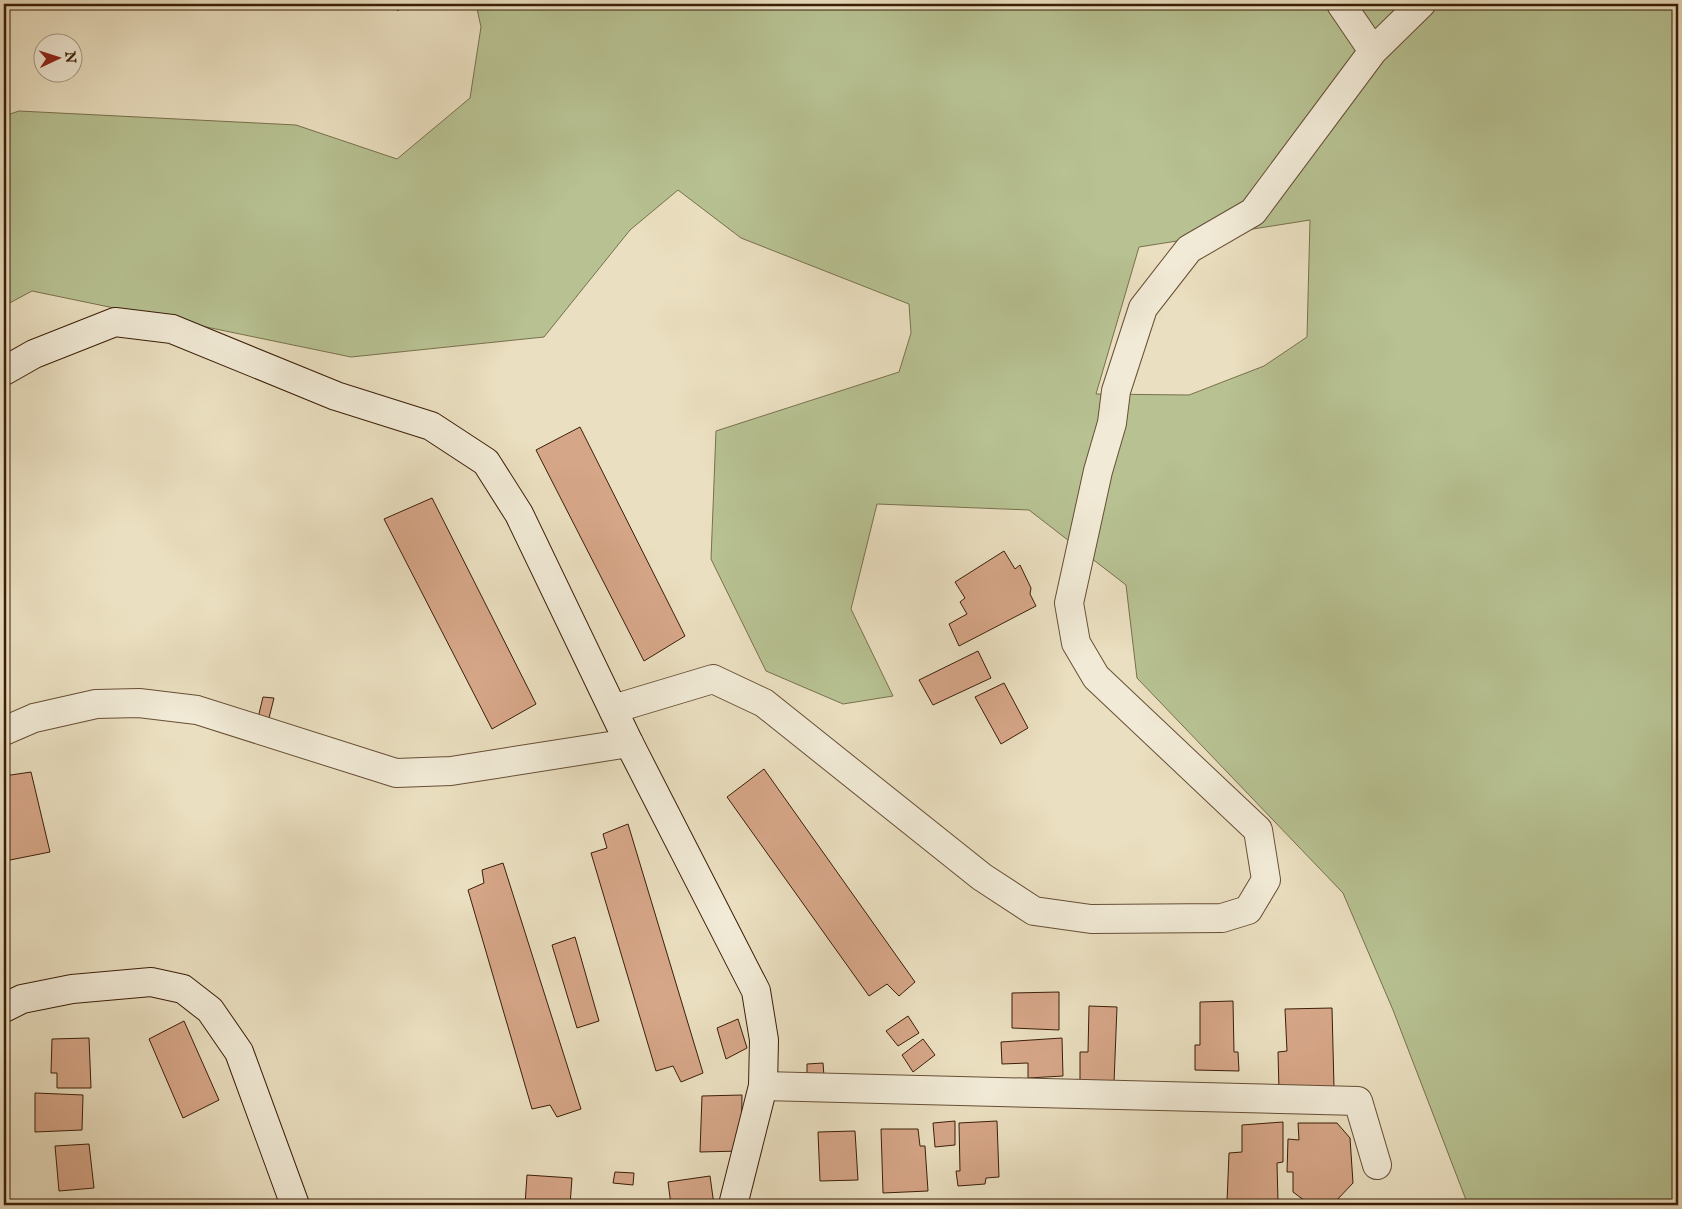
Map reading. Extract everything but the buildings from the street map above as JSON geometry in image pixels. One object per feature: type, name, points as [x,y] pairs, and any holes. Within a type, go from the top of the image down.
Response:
[{"type":"street","points":[[1341,4],[1373,51]]},
{"type":"street","points":[[613,708],[712,679],[764,703],[982,877],[1034,911],[1091,919],[1222,918],[1248,910],[1266,880],[1258,830],[1096,676],[1076,643],[1069,603],[1098,471],[1112,423],[1116,391],[1143,308],[1189,249],[1253,212],[1373,51],[1421,4]]},
{"type":"street","points":[[4,371],[34,354],[115,322],[172,329],[336,396],[431,426],[486,462],[519,514],[629,743],[756,991],[764,1040],[763,1086],[733,1205]]},
{"type":"street","points":[[4,731],[34,718],[96,704],[139,703],[196,710],[396,773],[451,771],[629,743]]},
{"type":"street","points":[[4,1008],[22,999],[72,989],[151,982],[183,989],[210,1010],[239,1052],[295,1205]]},
{"type":"street","points":[[763,1086],[1358,1101],[1377,1165]]},
{"type":"path","points":[[392,4],[399,10]]},
{"type":"green space","points":[[476,4],[1678,4],[1678,1205],[1468,1205],[1393,1010],[1343,893],[1137,678],[1126,585],[1029,510],[877,504],[851,609],[893,696],[843,704],[766,671],[711,559],[716,431],[899,372],[911,333],[909,304],[741,238],[678,190],[630,230],[544,337],[351,357],[32,291],[4,306],[4,116],[19,111],[296,125],[397,159],[470,98],[481,27]],"holes":[[[1310,220],[1307,337],[1264,366],[1189,395],[1096,394],[1139,247]]]}]
